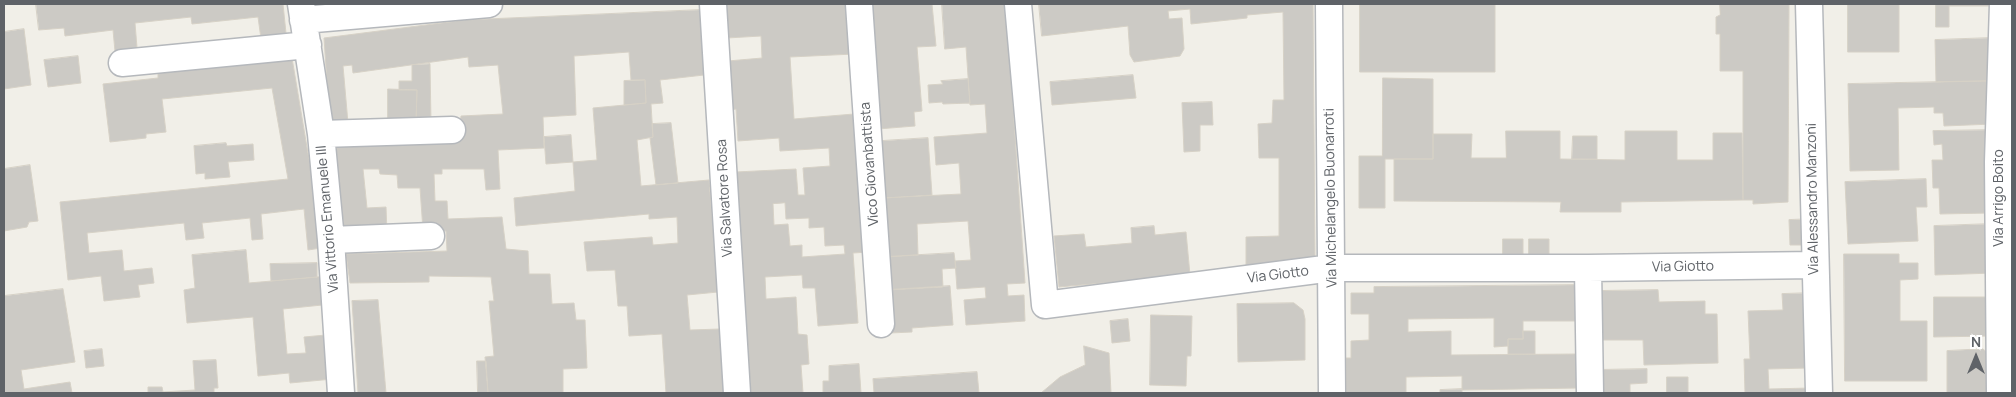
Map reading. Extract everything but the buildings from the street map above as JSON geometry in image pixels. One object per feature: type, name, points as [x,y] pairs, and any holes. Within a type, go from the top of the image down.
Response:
[{"type":"street","points":[[122,63],[304,23],[489,4]]},
{"type":"street","name":"Via Salvatore Rosa","points":[[713,4],[737,393]]},
{"type":"street","name":"Vico Giovanbattista","points":[[858,4],[881,324]]},
{"type":"street","name":"Via Giotto","points":[[1018,4],[1045,305],[1332,268],[1588,268],[1815,265]]},
{"type":"street","name":"Via Michelangelo Buonarroti","points":[[1329,4],[1332,393]]},
{"type":"street","name":"Via Alessandro Manzoni","points":[[1809,4],[1819,393]]},
{"type":"street","name":"Via Arrigo Boito","points":[[2000,393],[1998,162],[2002,4]]},
{"type":"street","name":"Via Vittorio Emanuele III","points":[[304,23],[321,134],[331,240],[341,393]]},
{"type":"street","points":[[321,134],[452,130]]},
{"type":"street","points":[[331,240],[431,236]]},
{"type":"street","points":[[1588,268],[1590,393]]}]
